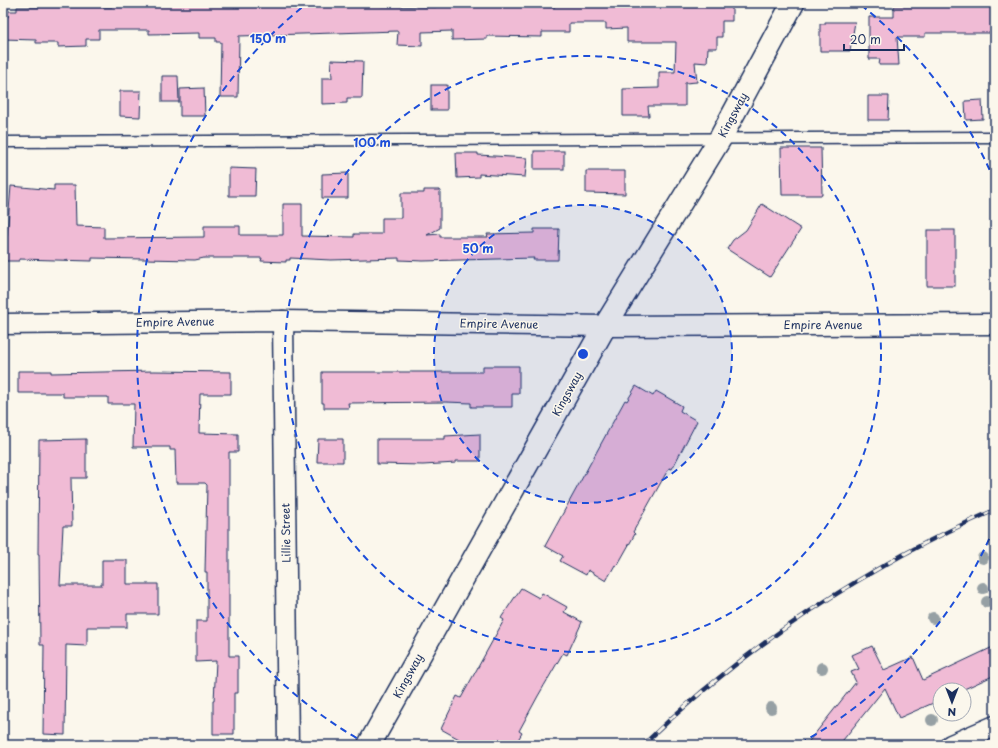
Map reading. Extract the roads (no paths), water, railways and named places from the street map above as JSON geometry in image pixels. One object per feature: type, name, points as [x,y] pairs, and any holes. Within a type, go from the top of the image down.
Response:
[{"type":"main road","name":"Kingsway","points":[[369,745],[605,326],[721,137],[793,3]]},
{"type":"street","name":"Empire Avenue","points":[[3,324],[284,321],[605,326],[995,324]]},
{"type":"street","name":"Lillie Street","points":[[284,321],[288,745]]},
{"type":"street","points":[[952,745],[995,726]]},
{"type":"lane","points":[[3,142],[995,136]]},
{"type":"railway","points":[[643,745],[721,676],[764,643],[809,612],[901,556],[948,531],[995,510]]}]
